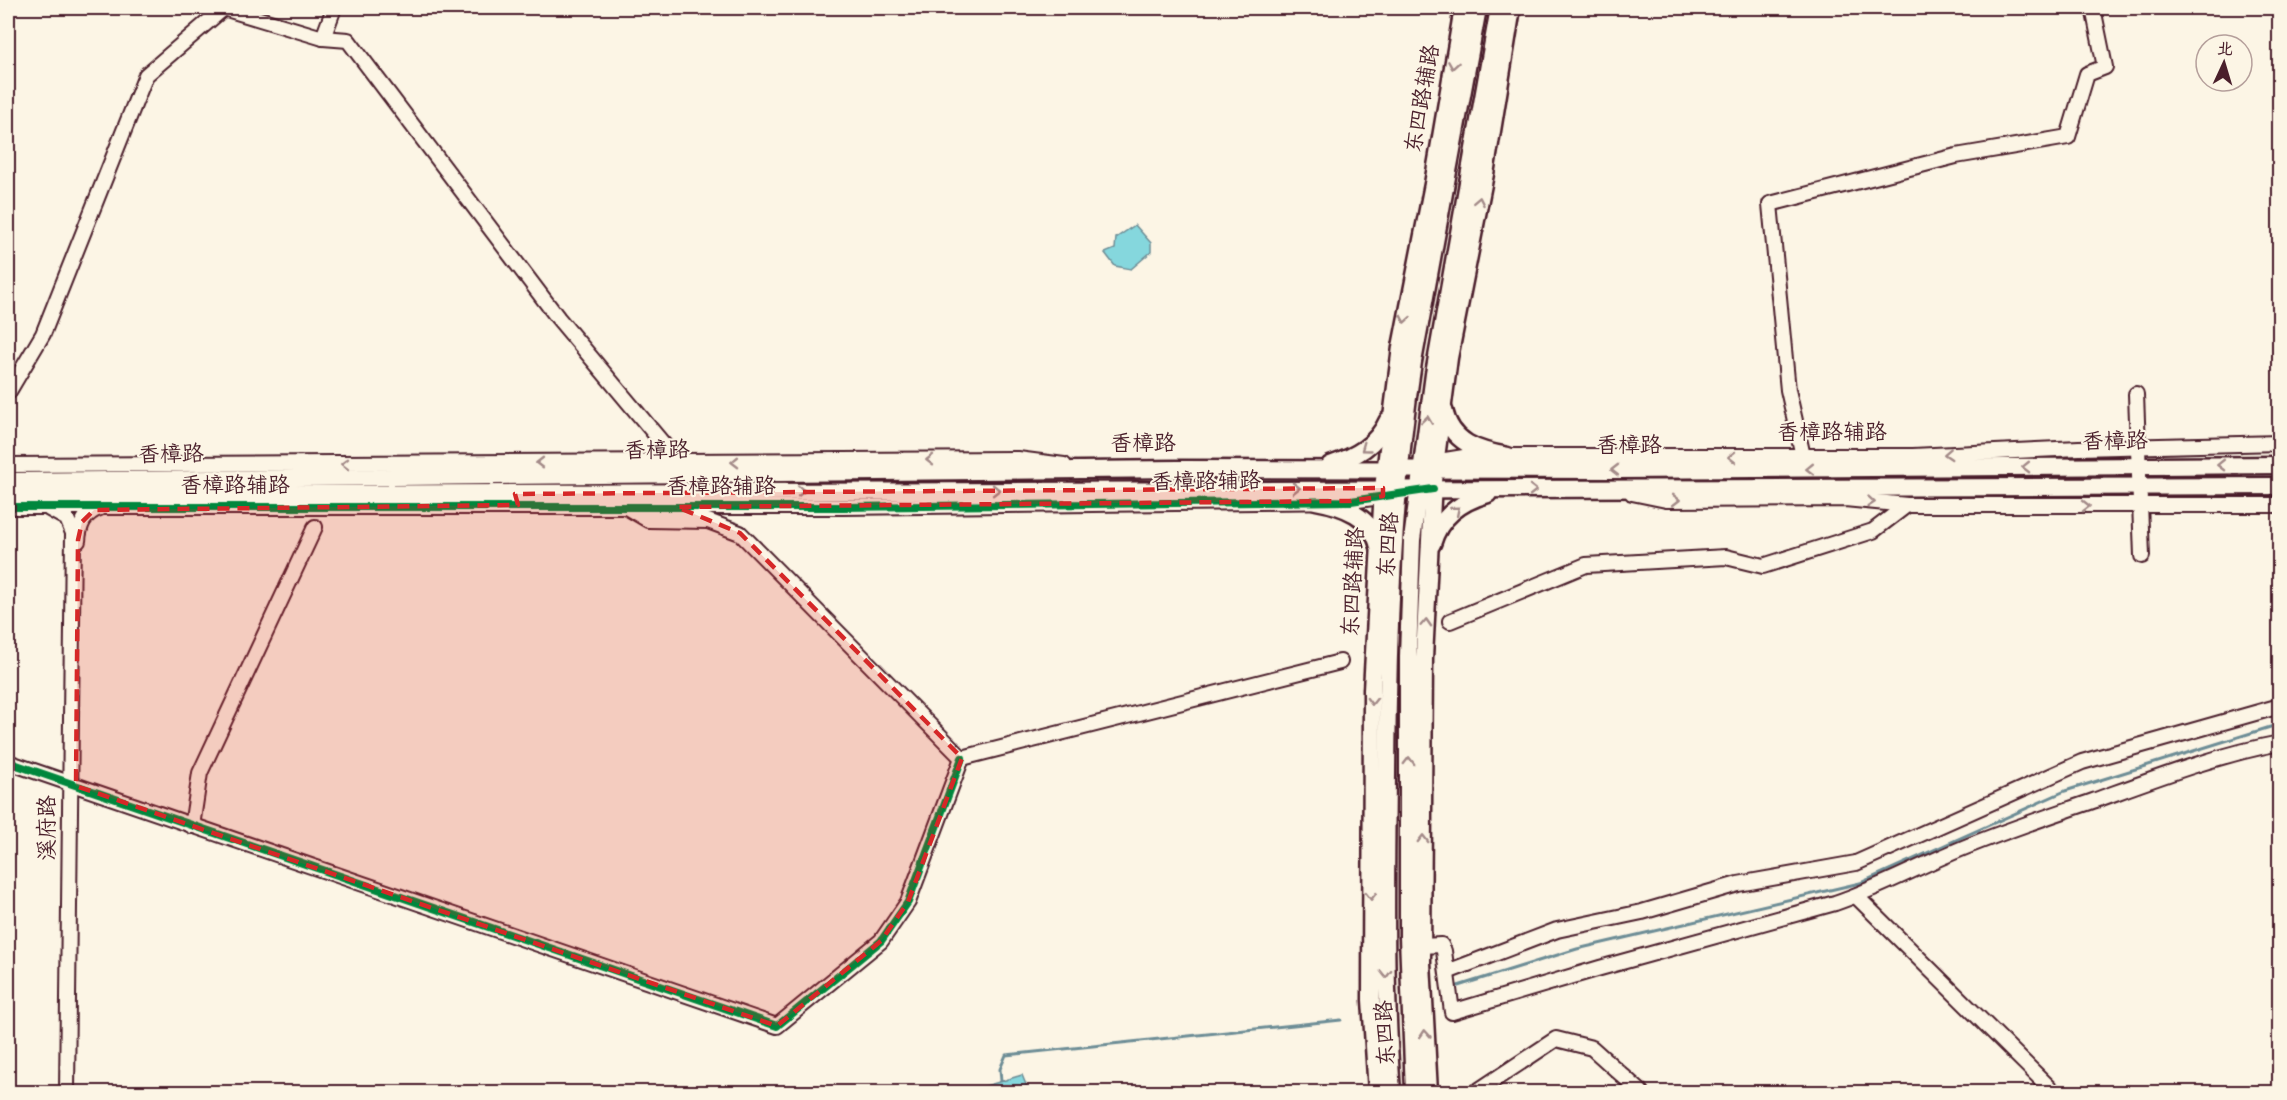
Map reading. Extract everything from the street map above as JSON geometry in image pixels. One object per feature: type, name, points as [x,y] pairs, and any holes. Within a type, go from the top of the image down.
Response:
[{"type":"main road","name":"东四路辅路","points":[[1394,468],[1392,404],[1412,282],[1433,184],[1463,8]]},
{"type":"main road","name":"东四路","points":[[1392,1092],[1386,951],[1390,492],[1478,8]]},
{"type":"main road","name":"东四路","points":[[1414,1092],[1408,937],[1409,613],[1439,342],[1499,8]]},
{"type":"main road","points":[[1427,466],[1443,402],[1512,8]]},
{"type":"main road","points":[[1412,282],[1437,230]]},
{"type":"main road","points":[[1448,291],[1471,239]]},
{"type":"main road","points":[[1439,342],[1443,402],[1447,421],[1458,438],[1479,450],[1508,456]]},
{"type":"main road","points":[[1316,468],[1352,457],[1369,446],[1383,430],[1392,404]]},
{"type":"main road","name":"香樟路","points":[[8,481],[1427,466],[2280,465]]},
{"type":"main road","name":"香樟路","points":[[8,495],[1390,492],[1509,489],[2280,486]]},
{"type":"main road","points":[[1429,559],[1437,531],[1459,506],[1478,496],[1509,489]]},
{"type":"main road","points":[[1422,490],[1429,559],[1424,653],[1422,945],[1429,1092]]},
{"type":"main road","name":"东四路辅路","points":[[1377,1092],[1371,988],[1374,672],[1379,550],[1390,492]]},
{"type":"main road","points":[[515,494],[567,505]]},
{"type":"main road","points":[[1316,501],[1341,506],[1359,516],[1374,533],[1390,601]]},
{"type":"main road","points":[[1374,672],[1389,626]]},
{"type":"main road","points":[[1410,697],[1424,653]]},
{"type":"street","points":[[8,393],[43,334],[146,75],[223,8],[323,38],[348,40],[558,318],[665,446],[670,463]]},
{"type":"street","points":[[323,38],[334,8]]},
{"type":"street","points":[[1803,456],[1788,390],[1770,204],[1956,156],[2068,137],[2087,74],[2105,67],[2093,8]]},
{"type":"street","points":[[2136,394],[2142,556]]},
{"type":"street","name":"香樟路辅路","points":[[1427,466],[1470,456],[1913,456],[2138,446],[2280,443]]},
{"type":"street","points":[[8,465],[670,463],[1017,459],[1093,469]]},
{"type":"street","name":"香樟路","points":[[1618,490],[1666,500],[1845,499],[1907,505],[2280,505]]},
{"type":"street","name":"香樟路辅路","points":[[8,507],[622,505],[831,507],[1351,501],[1390,492]]},
{"type":"street","points":[[622,505],[648,520],[708,521],[740,533],[962,758]]},
{"type":"street","points":[[1450,621],[1586,564],[1726,556],[1763,566],[1873,531],[1907,505]]},
{"type":"street","name":"溪府路","points":[[44,507],[67,519],[73,533],[72,1092]]},
{"type":"street","name":"溪府路","points":[[67,1092],[79,530],[88,514],[106,507]]},
{"type":"street","points":[[192,826],[200,772],[315,527]]},
{"type":"street","points":[[962,758],[1340,662]]},
{"type":"street","points":[[1447,972],[1557,930],[1642,912],[1738,884],[1856,862],[2082,762],[2280,706]]},
{"type":"street","points":[[1422,945],[1441,945],[1452,1012],[1856,896],[1936,859],[2042,817],[2256,747],[2280,743]]},
{"type":"street","points":[[8,762],[777,1026],[880,941],[908,902],[962,758]]},
{"type":"street","points":[[1856,896],[2054,1092]]},
{"type":"street","points":[[1476,1092],[1556,1039],[1592,1048],[1641,1092]]},
{"type":"highlighted area","points":[[1383,488],[1383,496],[1351,501],[677,507],[740,533],[962,758],[908,902],[881,941],[777,1026],[76,786],[78,540],[82,522],[94,510],[518,505],[515,494]]},
{"type":"water","points":[[1135,225],[1151,243],[1151,252],[1131,269],[1115,266],[1105,253],[1115,249],[1116,238]]},
{"type":"water","points":[[1022,1075],[1029,1092],[979,1092],[979,1088]]},
{"type":"waterway","points":[[1458,986],[1577,949],[1860,883],[2065,791],[2280,724]]},
{"type":"waterway","points":[[1001,1081],[1000,1069],[1006,1055],[1341,1020]]},
{"type":"cycle path","points":[[8,507],[843,507],[1351,501],[1433,489]]},
{"type":"cycle path","points":[[8,762],[777,1026],[881,941],[908,902],[962,758]]}]
